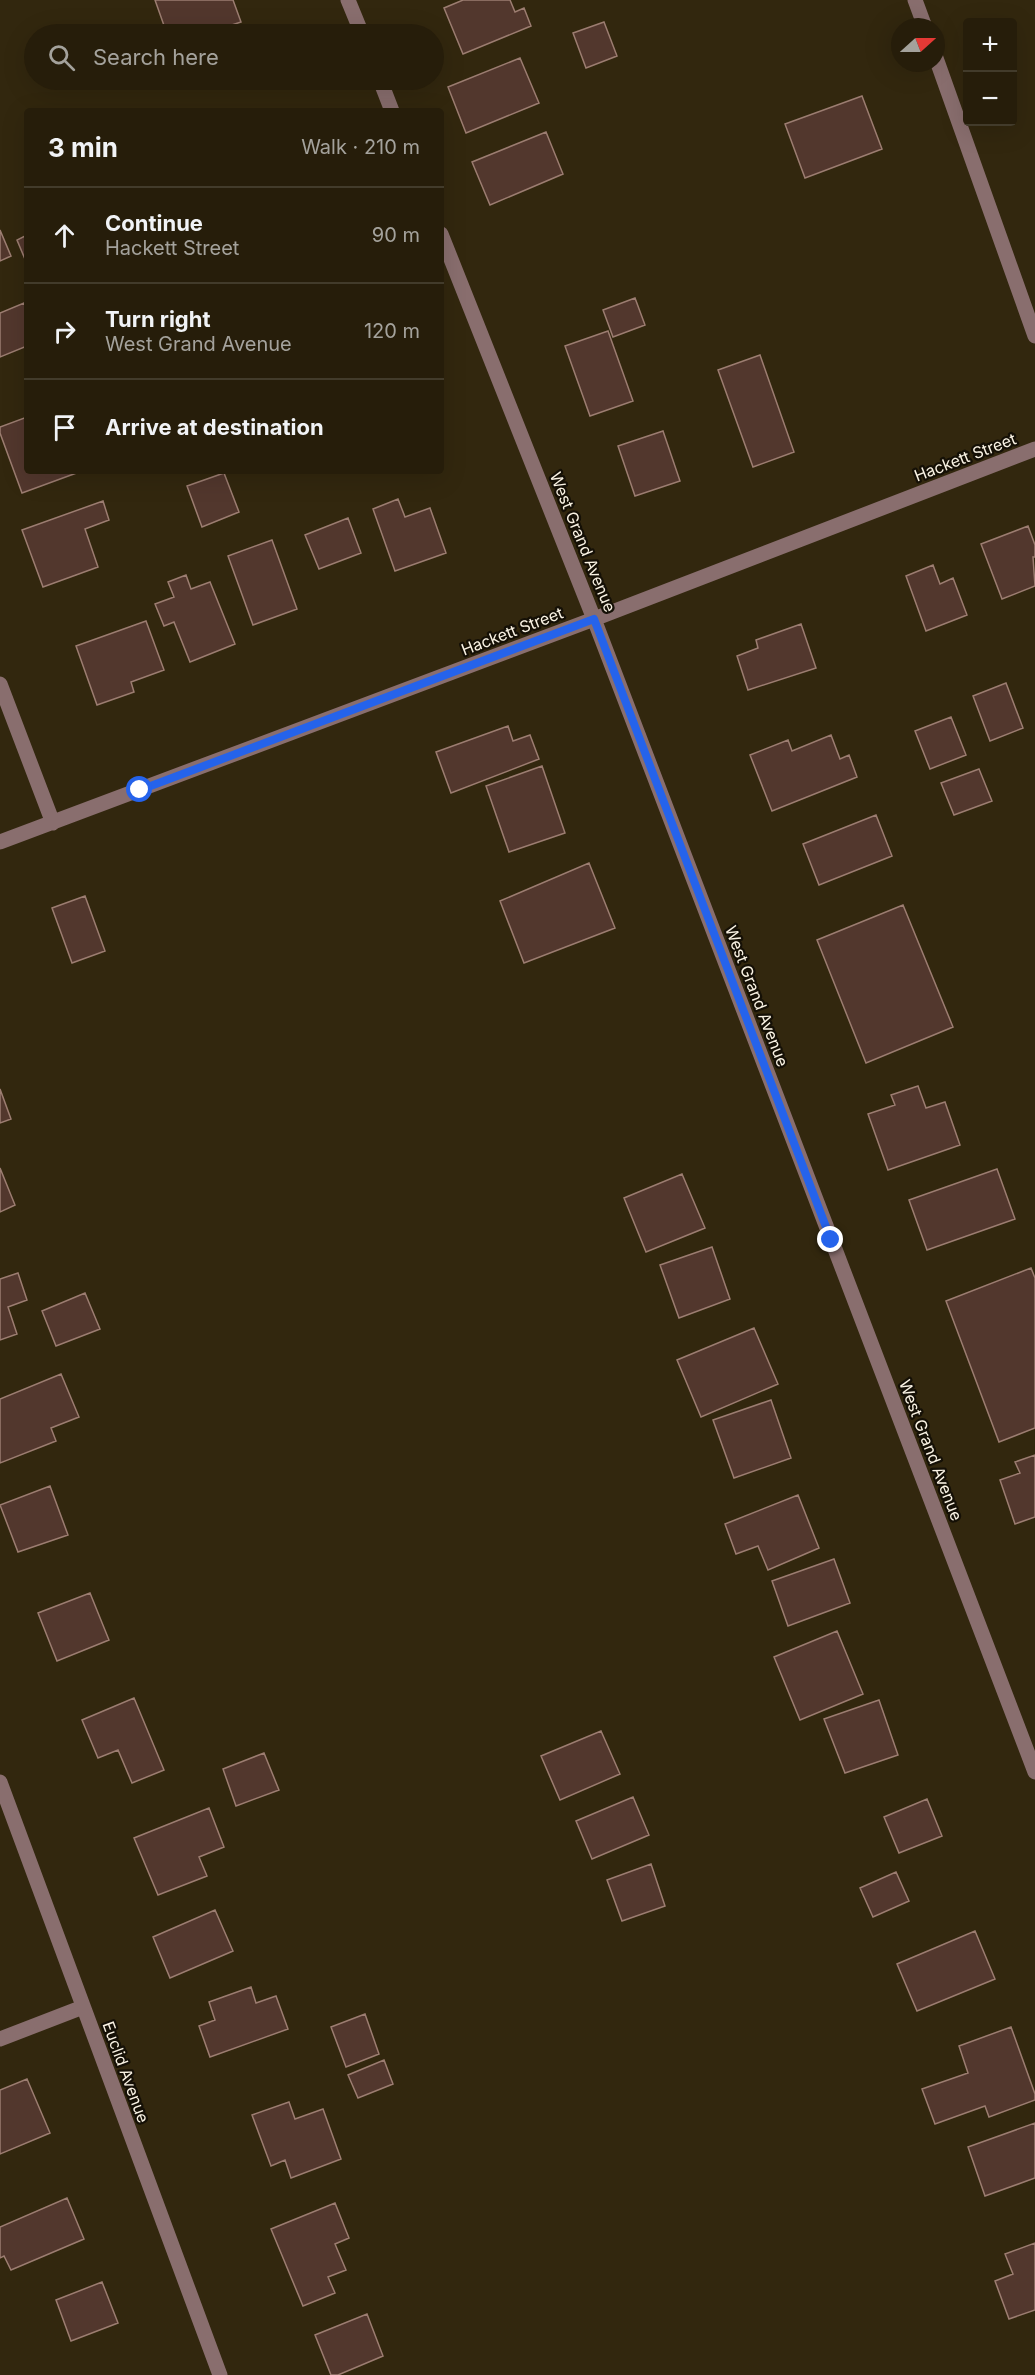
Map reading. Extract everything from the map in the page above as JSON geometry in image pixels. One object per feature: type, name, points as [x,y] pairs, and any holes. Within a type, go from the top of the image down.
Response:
[{"type":"street","points":[[348,0],[358,24]]},
{"type":"street","points":[[915,0],[922,18]]},
{"type":"street","points":[[941,72],[1035,336]]},
{"type":"street","points":[[384,90],[391,108]]},
{"type":"street","name":"West Grand Avenue","points":[[444,242],[594,619],[1035,1772]]},
{"type":"street","name":"Hackett Street","points":[[0,843],[594,619],[1035,449]]},
{"type":"street","points":[[0,684],[53,823]]},
{"type":"street","name":"Euclid Avenue","points":[[0,1782],[220,2375]]},
{"type":"street","points":[[0,2039],[83,2007]]},
{"type":"building","points":[[155,0],[233,0],[241,22],[235,24],[163,24]]},
{"type":"building","points":[[463,0],[510,0],[515,12],[524,8],[531,26],[463,54],[444,8]]},
{"type":"building","points":[[604,22],[617,56],[586,68],[573,33]]},
{"type":"building","points":[[520,58],[539,103],[466,133],[448,87]]},
{"type":"building","points":[[862,96],[882,149],[805,178],[785,124]]},
{"type":"building","points":[[546,132],[563,174],[490,205],[472,162]]},
{"type":"building","points":[[0,230],[11,256],[0,261]]},
{"type":"building","points":[[24,236],[24,257],[17,240]]},
{"type":"building","points":[[635,298],[645,325],[613,337],[603,310]]},
{"type":"building","points":[[24,303],[24,347],[0,357],[0,313]]},
{"type":"building","points":[[608,331],[633,401],[590,416],[565,346]]},
{"type":"building","points":[[760,355],[794,452],[753,467],[718,370]]},
{"type":"building","points":[[24,418],[24,474],[74,474],[22,493],[0,433],[0,427]]},
{"type":"building","points":[[663,431],[680,481],[635,496],[618,446]]},
{"type":"building","points":[[224,474],[239,512],[202,527],[187,486]]},
{"type":"building","points":[[398,499],[405,517],[430,508],[446,553],[395,571],[373,509]]},
{"type":"building","points":[[103,501],[109,520],[85,529],[98,567],[43,587],[22,530]]},
{"type":"building","points":[[348,518],[361,553],[319,569],[305,535]]},
{"type":"building","points":[[1028,526],[1035,545],[1035,557],[1033,557],[1035,586],[1002,599],[981,544]]},
{"type":"building","points":[[272,540],[297,609],[253,625],[228,556]]},
{"type":"building","points":[[933,565],[940,584],[953,578],[967,615],[926,631],[906,576]]},
{"type":"building","points":[[186,575],[191,589],[210,582],[235,644],[190,662],[174,622],[164,626],[155,604],[174,597],[168,582]]},
{"type":"building","points":[[146,621],[164,670],[131,682],[134,692],[97,705],[76,646]]},
{"type":"building","points":[[801,624],[816,668],[748,690],[737,656],[758,648],[756,640]]},
{"type":"building","points":[[1006,683],[1023,728],[990,741],[973,696]]},
{"type":"building","points":[[951,717],[966,755],[930,769],[915,731]]},
{"type":"building","points":[[508,726],[513,741],[530,735],[539,759],[451,793],[436,752]]},
{"type":"building","points":[[831,735],[840,759],[849,755],[857,777],[772,811],[750,755],[788,740],[792,751]]},
{"type":"building","points":[[542,766],[565,833],[509,852],[486,786]]},
{"type":"building","points":[[979,769],[992,801],[954,815],[941,783]]},
{"type":"building","points":[[876,815],[892,856],[819,885],[803,844]]},
{"type":"building","points":[[589,863],[615,928],[524,963],[500,901]]},
{"type":"building","points":[[85,896],[105,951],[72,963],[52,908]]},
{"type":"building","points":[[903,905],[953,1027],[866,1063],[817,940]]},
{"type":"building","points":[[918,1086],[926,1108],[945,1102],[960,1145],[888,1170],[868,1114],[895,1105],[891,1095]]},
{"type":"building","points":[[0,1089],[11,1119],[0,1123]]},
{"type":"building","points":[[0,1168],[15,1205],[0,1212]]},
{"type":"building","points":[[997,1169],[1015,1219],[927,1250],[909,1200]]},
{"type":"building","points":[[682,1174],[705,1228],[646,1252],[624,1198]]},
{"type":"building","points":[[712,1247],[730,1299],[679,1318],[660,1265]]},
{"type":"building","points":[[1031,1268],[1035,1278],[1035,1428],[999,1442],[946,1301]]},
{"type":"building","points":[[18,1273],[27,1300],[8,1307],[17,1334],[0,1340],[0,1279]]},
{"type":"building","points":[[85,1293],[100,1329],[56,1346],[42,1311]]},
{"type":"building","points":[[754,1328],[778,1384],[701,1417],[677,1360]]},
{"type":"building","points":[[61,1374],[79,1417],[51,1428],[56,1441],[0,1463],[0,1399]]},
{"type":"building","points":[[771,1400],[791,1458],[734,1478],[713,1420]]},
{"type":"building","points":[[1035,1455],[1035,1517],[1015,1524],[1000,1480],[1020,1473],[1015,1462]]},
{"type":"building","points":[[50,1486],[68,1535],[18,1552],[0,1505]]},
{"type":"building","points":[[798,1495],[819,1548],[768,1570],[758,1546],[736,1554],[725,1524]]},
{"type":"building","points":[[834,1559],[850,1603],[788,1626],[772,1581]]},
{"type":"building","points":[[90,1593],[109,1640],[57,1661],[38,1613]]},
{"type":"building","points":[[837,1631],[863,1694],[800,1720],[774,1657]]},
{"type":"building","points":[[134,1698],[164,1770],[132,1783],[118,1750],[98,1758],[82,1720]]},
{"type":"building","points":[[879,1700],[898,1755],[845,1773],[824,1719]]},
{"type":"building","points":[[601,1731],[620,1774],[560,1800],[541,1756]]},
{"type":"building","points":[[264,1753],[279,1790],[236,1806],[223,1769]]},
{"type":"building","points":[[633,1797],[649,1835],[592,1859],[576,1821]]},
{"type":"building","points":[[927,1799],[942,1836],[899,1853],[884,1817]]},
{"type":"building","points":[[209,1808],[224,1847],[199,1857],[207,1876],[158,1895],[134,1838]]},
{"type":"building","points":[[651,1864],[665,1906],[622,1921],[607,1880]]},
{"type":"building","points":[[896,1872],[909,1901],[873,1917],[860,1888]]},
{"type":"building","points":[[215,1910],[233,1951],[170,1978],[153,1937]]},
{"type":"building","points":[[975,1931],[995,1979],[917,2011],[897,1964]]},
{"type":"building","points":[[251,1987],[256,2003],[276,1996],[288,2029],[210,2057],[199,2026],[215,2020],[209,2002]]},
{"type":"building","points":[[365,2014],[379,2054],[346,2067],[331,2027]]},
{"type":"building","points":[[1011,2027],[1035,2094],[1035,2100],[989,2117],[985,2106],[935,2124],[922,2089],[968,2073],[959,2046]]},
{"type":"building","points":[[384,2060],[393,2084],[358,2098],[348,2075]]},
{"type":"building","points":[[27,2079],[50,2133],[0,2154],[0,2090]]},
{"type":"building","points":[[289,2102],[295,2119],[323,2109],[341,2159],[291,2178],[285,2160],[271,2166],[252,2115]]},
{"type":"building","points":[[1035,2123],[1035,2178],[985,2196],[968,2147]]},
{"type":"building","points":[[67,2198],[84,2239],[11,2270],[4,2256],[0,2258],[0,2227]]},
{"type":"building","points":[[335,2203],[349,2238],[335,2244],[346,2270],[328,2277],[335,2293],[303,2306],[271,2229]]},
{"type":"building","points":[[1035,2243],[1035,2310],[1009,2319],[995,2281],[1013,2274],[1005,2254]]},
{"type":"building","points":[[102,2282],[118,2323],[71,2341],[56,2300]]},
{"type":"building","points":[[367,2314],[383,2356],[338,2375],[331,2375],[315,2335]]},
{"type":"route","points":[[140,790],[594,619],[831,1240]]}]
